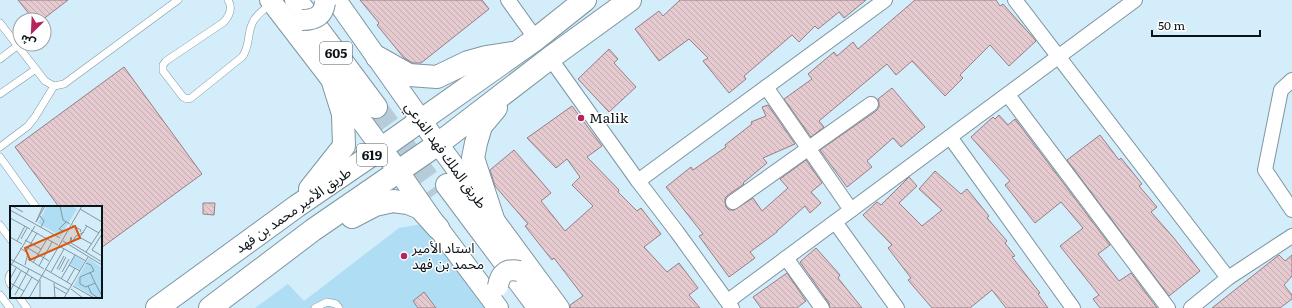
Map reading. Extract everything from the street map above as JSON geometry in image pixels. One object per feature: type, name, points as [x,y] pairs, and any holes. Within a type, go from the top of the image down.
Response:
[{"type":"highway","name":"طريق الأمير محمد بن فهد","points":[[157,308],[297,206],[422,121],[536,39],[585,0]]},
{"type":"highway","name":"طريق الأمير محمد بن فهد","points":[[210,308],[313,230],[438,144],[550,58],[630,0]]},
{"type":"highway","name":"605","points":[[299,10],[382,103],[325,1]]},
{"type":"highway","points":[[377,57],[410,75],[437,77],[468,62],[486,57],[517,52]]},
{"type":"highway","points":[[493,219],[473,158],[476,143],[481,126],[493,111],[532,72]]},
{"type":"highway","points":[[297,206],[344,146],[343,114],[333,82]]},
{"type":"highway","points":[[521,308],[442,189],[542,298]]},
{"type":"highway","points":[[313,230],[343,222],[374,205],[392,201],[408,203],[420,208],[438,228]]},
{"type":"main road","points":[[271,1],[299,10],[313,19],[320,15],[324,9],[325,1]]},
{"type":"main road","points":[[271,1],[382,148],[438,228],[498,308]]},
{"type":"main road","name":"طريق الملك فهد الفرعي","points":[[325,1],[377,57],[493,219],[542,298],[559,308]]},
{"type":"main road","points":[[502,308],[498,293],[498,286],[501,276],[507,271],[519,271],[542,298]]},
{"type":"street","points":[[508,0],[536,39]]},
{"type":"street","points":[[638,181],[885,0]]},
{"type":"street","points":[[1015,0],[1228,278]]},
{"type":"street","points":[[550,58],[638,181],[730,305],[786,258],[1135,0]]},
{"type":"street","points":[[1292,80],[1281,90],[1264,170],[1292,210]]},
{"type":"street","points":[[766,87],[850,210]]},
{"type":"street","points":[[1008,95],[1168,308]]},
{"type":"street","points":[[733,202],[871,104]]},
{"type":"street","points":[[950,138],[1073,308]]},
{"type":"street","points":[[835,222],[897,308]]},
{"type":"street","points":[[1191,308],[1228,278],[1292,236]]},
{"type":"street","points":[[786,258],[822,308]]},
{"type":"lane","points":[[22,52],[45,81],[54,86],[64,84],[178,0]]},
{"type":"lane","points":[[228,0],[231,6],[230,12],[228,18],[224,22],[166,61],[163,65],[163,71],[183,98],[191,98],[242,57],[246,52],[252,23],[271,1]]},
{"type":"lane","points":[[0,23],[12,39]]},
{"type":"lane","points":[[0,59],[12,50]]},
{"type":"lane","points":[[0,94],[36,69]]},
{"type":"lane","points":[[0,147],[28,126],[54,86]]},
{"type":"lane","points":[[0,157],[35,206]]},
{"type":"lane","points":[[0,225],[10,239]]},
{"type":"lane","points":[[0,295],[10,308]]},
{"type":"lane","points":[[20,298],[27,308]]},
{"type":"lane","points":[[315,308],[327,302],[336,304],[339,308]]},
{"type":"shaded area","name":"استاد الأمير محمد بن فهد","points":[[422,224],[484,308],[255,308],[288,284],[304,301],[399,228]]},
{"type":"building","points":[[18,0],[68,0],[52,12],[28,12]]},
{"type":"building","points":[[360,0],[482,0],[489,9],[421,63],[413,63],[404,58],[377,25],[379,23]]},
{"type":"building","points":[[680,0],[866,0],[844,18],[839,12],[818,29],[815,26],[799,42],[792,35],[744,76],[746,79],[729,93],[703,61],[708,58],[689,39],[659,61],[635,29],[659,11],[663,16]]},
{"type":"building","points":[[915,0],[996,0],[1000,6],[1003,4],[1036,41],[1009,66],[990,45],[960,75],[963,78],[945,96],[912,61],[896,75],[887,64],[819,121],[824,127],[811,137],[784,99],[812,79],[808,74],[834,52],[837,56],[853,42],[858,49]]},
{"type":"building","points":[[609,49],[618,59],[614,63],[636,87],[609,112],[578,79]]},
{"type":"building","points":[[124,67],[202,174],[102,247],[102,206],[58,206],[15,147]]},
{"type":"building","points":[[892,88],[925,127],[901,147],[893,138],[867,161],[872,167],[847,187],[820,150],[876,111],[879,107],[878,99]]},
{"type":"building","points":[[768,105],[795,144],[763,158],[767,163],[743,183],[744,184],[725,198],[726,207],[729,210],[734,210],[753,198],[762,211],[788,188],[780,179],[806,160],[822,183],[811,192],[821,203],[810,213],[805,206],[777,232],[750,252],[755,258],[729,277],[699,236],[703,234],[666,187],[691,167],[693,170],[726,147],[725,145],[752,124],[751,122],[766,116],[762,107]]},
{"type":"building","points":[[572,106],[602,146],[587,157],[637,211],[641,208],[661,234],[644,247],[667,272],[679,263],[698,288],[689,295],[700,308],[570,308],[570,305],[583,296],[554,258],[552,260],[525,226],[528,224],[495,186],[490,170],[514,150],[551,193],[541,201],[565,231],[593,206],[572,185],[580,177],[567,159],[556,168],[527,138]]},
{"type":"building","points":[[999,115],[1008,125],[1015,119],[1110,245],[1098,254],[1119,281],[1131,273],[1157,308],[1100,308],[1093,299],[1099,295],[1060,246],[1083,228],[1061,202],[1035,223],[1005,185],[1010,181],[971,137],[993,117],[995,119]]},
{"type":"building","points":[[1100,135],[1119,160],[1121,158],[1142,184],[1139,186],[1157,207],[1151,212],[1200,271],[1169,296],[1067,160]]},
{"type":"building","points":[[935,171],[961,194],[967,189],[989,216],[987,218],[1007,241],[1005,243],[1015,256],[1012,257],[1040,293],[1038,294],[1048,308],[1006,308],[992,290],[970,308],[932,308],[908,280],[911,278],[888,248],[892,245],[863,215],[877,202],[881,205],[909,177],[917,186],[899,203],[922,226],[942,210],[919,189]]},
{"type":"building","points":[[203,203],[215,203],[214,215],[203,214]]},
{"type":"building","points":[[816,248],[840,275],[838,278],[862,308],[830,308],[829,303],[800,262]]},
{"type":"building","points":[[1279,255],[1285,261],[1292,255],[1292,276],[1284,285],[1292,295],[1292,299],[1280,308],[1212,308]]},
{"type":"building","points":[[787,273],[806,301],[797,308],[761,308],[753,297]]},
{"type":"building","points":[[424,292],[436,308],[418,308],[413,301]]},
{"type":"tunnel","points":[[376,107],[438,192]]},
{"type":"place","name":"Malik","points":[[581,118]]},
{"type":"place","name":"استاد الأمير محمد بن فهد","points":[[404,256]]}]
